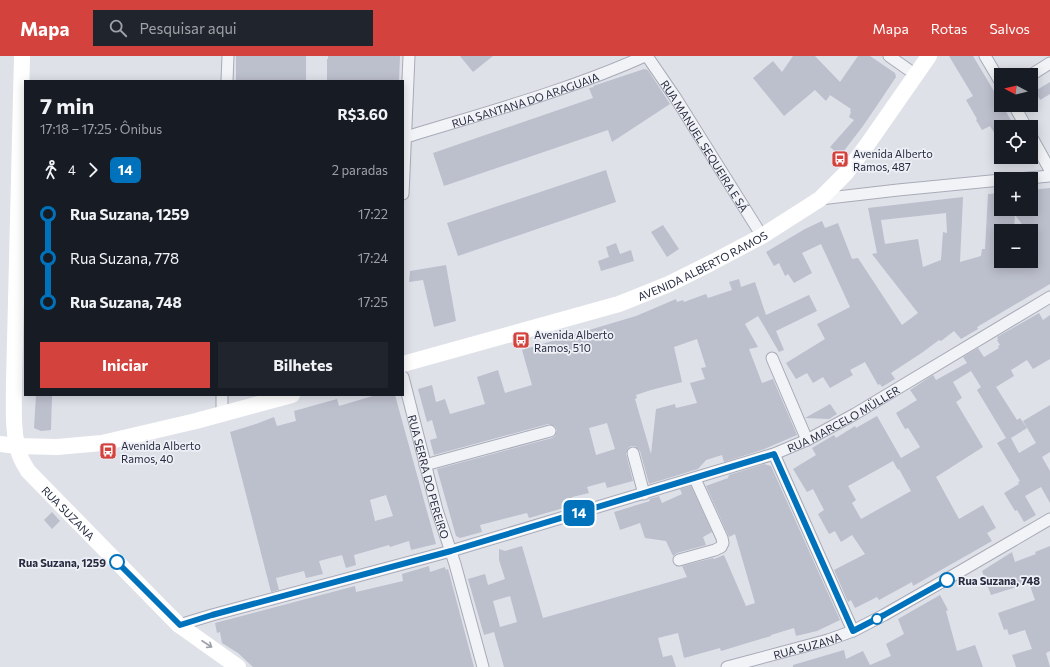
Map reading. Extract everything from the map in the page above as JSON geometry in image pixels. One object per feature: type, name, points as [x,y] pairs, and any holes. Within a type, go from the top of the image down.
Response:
[{"type":"main road","name":"RUA SUZANA","points":[[22,56],[14,383],[14,417],[17,446],[20,456],[28,471],[180,625],[238,667]]},
{"type":"main road","name":"AVENIDA ALBERTO RAMOS","points":[[404,364],[619,304],[668,284],[762,236],[820,199],[846,173],[929,56]]},
{"type":"main road","points":[[0,444],[57,447],[102,443],[222,414],[288,396]]},
{"type":"street","points":[[227,80],[228,56]]},
{"type":"street","points":[[404,138],[409,56]]},
{"type":"street","name":"RUA SANTANA DO ARAGUAIA","points":[[404,138],[534,97],[646,56]]},
{"type":"street","name":"RUA MANUEL SEQUEIRA E SÁ","points":[[646,56],[675,97],[762,236]]},
{"type":"street","points":[[889,56],[916,75]]},
{"type":"street","points":[[985,56],[994,71]]},
{"type":"street","points":[[1038,71],[1050,63]]},
{"type":"street","points":[[1038,149],[1050,170]]},
{"type":"street","points":[[1038,177],[1050,176]]},
{"type":"street","points":[[820,199],[994,181]]},
{"type":"street","name":"RUA MARCELO MÜLLER","points":[[180,625],[451,551],[695,479],[774,454],[807,440],[855,414],[1050,297]]},
{"type":"street","points":[[772,358],[807,440]]},
{"type":"street","name":"RUA SERRA DO PEREIRO","points":[[404,381],[437,510],[451,551],[483,667]]},
{"type":"street","points":[[222,396],[222,414]]},
{"type":"street","points":[[425,465],[550,431]]},
{"type":"street","points":[[633,453],[644,494]]},
{"type":"street","points":[[774,454],[853,631]]},
{"type":"street","points":[[679,560],[715,550],[721,547],[723,543],[695,479]]},
{"type":"street","name":"RUA SUZANA","points":[[727,667],[828,640],[853,631],[939,584],[1050,519]]},
{"type":"building","points":[[236,56],[306,56],[306,80],[236,80]]},
{"type":"building","points":[[328,56],[400,56],[399,80],[327,80]]},
{"type":"building","points":[[460,56],[493,56],[473,72]]},
{"type":"building","points":[[793,56],[815,56],[840,82],[858,56],[870,56],[895,73],[896,77],[863,126],[840,156],[830,147],[854,120],[849,117],[851,109],[830,95],[826,101],[815,90],[784,116],[753,78],[773,61],[782,72]]},
{"type":"building","points":[[949,56],[973,56],[994,91],[994,112],[1006,112],[1011,120],[994,120],[994,133],[990,126],[982,130],[966,100],[973,96]]},
{"type":"building","points":[[644,69],[648,70],[670,104],[612,142],[608,130],[444,186],[433,153],[593,98],[589,88]]},
{"type":"building","points":[[1050,82],[1050,94],[1040,100],[1038,96],[1038,89]]},
{"type":"building","points":[[606,170],[616,202],[458,256],[447,223]]},
{"type":"building","points":[[1050,188],[1050,284],[977,327],[978,329],[961,339],[954,331],[941,341],[939,340],[891,373],[895,379],[882,387],[880,384],[878,385],[865,362],[850,370],[853,375],[830,388],[823,377],[813,383],[807,373],[796,379],[786,363],[825,339],[817,324],[850,307],[821,244],[802,253],[812,273],[794,283],[788,274],[785,276],[779,263],[774,266],[766,252],[805,229],[822,221],[825,228],[838,223],[852,259],[858,258],[902,325],[918,313],[872,254],[877,253],[868,208],[963,197],[960,262],[981,256],[982,249],[985,249],[988,194],[994,194],[994,216],[1015,216],[1014,224],[994,224],[994,268],[1038,268],[1038,224],[1022,224],[1016,216],[1038,216],[1038,189]],"holes":[[[946,213],[947,233],[943,232],[941,260],[923,267],[918,239],[885,244],[881,220]]]},
{"type":"building","points":[[663,225],[679,249],[667,257],[651,232]]},
{"type":"building","points":[[616,243],[620,254],[631,250],[634,261],[601,271],[598,261],[609,257],[606,247]]},
{"type":"building","points":[[446,265],[456,321],[434,327],[423,280],[409,282],[410,271]]},
{"type":"building","points":[[739,279],[741,287],[755,282],[766,315],[809,295],[817,311],[776,331],[784,350],[779,352],[758,316],[745,324],[758,347],[749,349],[762,383],[773,379],[797,435],[762,450],[724,462],[722,455],[706,460],[698,469],[649,484],[640,451],[635,446],[631,446],[628,448],[626,454],[633,481],[607,488],[605,482],[587,487],[589,493],[572,497],[574,505],[529,518],[527,513],[480,525],[482,532],[460,538],[456,536],[437,469],[552,438],[555,436],[557,430],[555,426],[548,424],[434,455],[430,440],[437,438],[432,420],[427,422],[418,389],[432,385],[436,402],[445,399],[450,414],[485,404],[477,377],[498,370],[505,393],[532,385],[522,350],[636,316],[676,299],[677,302],[683,300],[684,302],[706,294],[708,298],[732,290],[729,282]],"holes":[[[697,339],[706,367],[701,368],[705,379],[690,383],[697,403],[676,408],[675,404],[656,409],[651,454],[635,399],[637,398],[636,395],[682,382],[674,347]],[[607,423],[615,449],[596,455],[589,428]]]},
{"type":"building","points":[[1039,313],[1043,320],[1050,315],[1050,359],[1033,369],[1027,360],[1011,370],[1014,376],[996,387],[1017,420],[1020,418],[1027,428],[1011,438],[1019,453],[1036,443],[1023,421],[1050,405],[1050,452],[1042,457],[1050,471],[1050,503],[1041,487],[1025,496],[1036,515],[1024,522],[1004,493],[1019,484],[1018,482],[1020,481],[997,443],[1006,438],[977,390],[981,387],[971,371],[953,382],[962,398],[956,402],[983,447],[936,477],[959,519],[983,505],[996,528],[987,533],[992,541],[913,586],[912,582],[879,600],[877,597],[855,608],[851,600],[848,602],[834,570],[865,554],[852,535],[841,542],[835,531],[829,534],[818,514],[824,510],[813,489],[807,492],[793,469],[816,455],[812,448],[834,435],[836,438],[855,426],[856,428],[877,416],[901,458],[920,447],[908,428],[905,429],[896,413],[917,400],[910,390],[933,375],[936,380],[967,363],[963,357],[978,348],[984,357],[999,348],[998,346],[1000,345],[997,337]],"holes":[[[893,461],[898,470],[899,469],[911,491],[861,519],[852,503],[856,500],[848,486]]]},
{"type":"building","points":[[36,396],[52,396],[51,430],[41,431],[34,428]]},
{"type":"building","points":[[373,396],[395,396],[436,544],[411,550],[409,541],[390,547],[389,545],[354,555],[356,565],[346,568],[342,555],[319,561],[323,574],[306,578],[304,571],[276,578],[279,590],[271,592],[230,432],[274,417],[277,426],[296,421],[294,411],[337,399],[339,406]],"holes":[[[386,495],[393,516],[375,521],[370,500]]]},
{"type":"building","points":[[830,404],[837,414],[829,419],[805,418]]},
{"type":"building","points":[[764,464],[771,466],[840,620],[817,631],[796,636],[794,628],[721,651],[720,648],[684,658],[678,633],[658,638],[663,657],[672,655],[676,667],[504,667],[494,632],[484,635],[468,579],[485,574],[488,585],[505,579],[499,560],[499,549],[505,551],[522,546],[543,618],[687,577],[682,566],[714,559],[724,555],[746,606],[755,603],[735,534],[729,537],[706,486],[728,478],[729,475]],"holes":[[[510,596],[517,622],[500,627],[493,601]]]},
{"type":"building","points":[[691,486],[712,532],[703,537],[706,545],[677,553],[673,556],[666,541],[645,538],[640,523],[620,530],[614,512],[650,501],[649,499],[659,496],[662,503],[682,494],[680,489]]},
{"type":"building","points":[[52,512],[60,521],[52,529],[44,520]]},
{"type":"building","points":[[1050,546],[1050,651],[1046,653],[1050,667],[1016,667],[1012,655],[1032,649],[1025,630],[1009,635],[1007,629],[1004,630],[998,613],[1035,600],[1029,583],[991,595],[982,571],[1012,552],[1015,562],[1036,554],[1035,552]]},
{"type":"building","points":[[429,566],[430,572],[445,567],[446,570],[448,569],[474,667],[253,667],[238,653],[222,643],[220,632],[217,633],[215,623],[355,586],[356,592],[403,581],[402,574]]},
{"type":"building","points":[[940,595],[948,610],[946,611],[957,651],[975,645],[983,667],[793,667],[793,665],[844,650],[846,659],[863,651],[870,665],[891,656],[886,644],[904,634],[898,619]]},
{"type":"bus line","name":"14","points":[[117,562],[180,625],[212,615],[451,551],[709,475],[774,454],[853,631],[947,580]]},
{"type":"place","name":"Avenida Alberto Ramos, 487","points":[[840,159]]},
{"type":"place","name":"Avenida Alberto Ramos, 510","points":[[521,340]]},
{"type":"place","name":"Avenida Alberto Ramos, 40","points":[[108,451]]},
{"type":"place","name":"Rua Suzana, 1259","points":[[117,562]]},
{"type":"place","name":"Rua Suzana, 748","points":[[947,580]]}]
